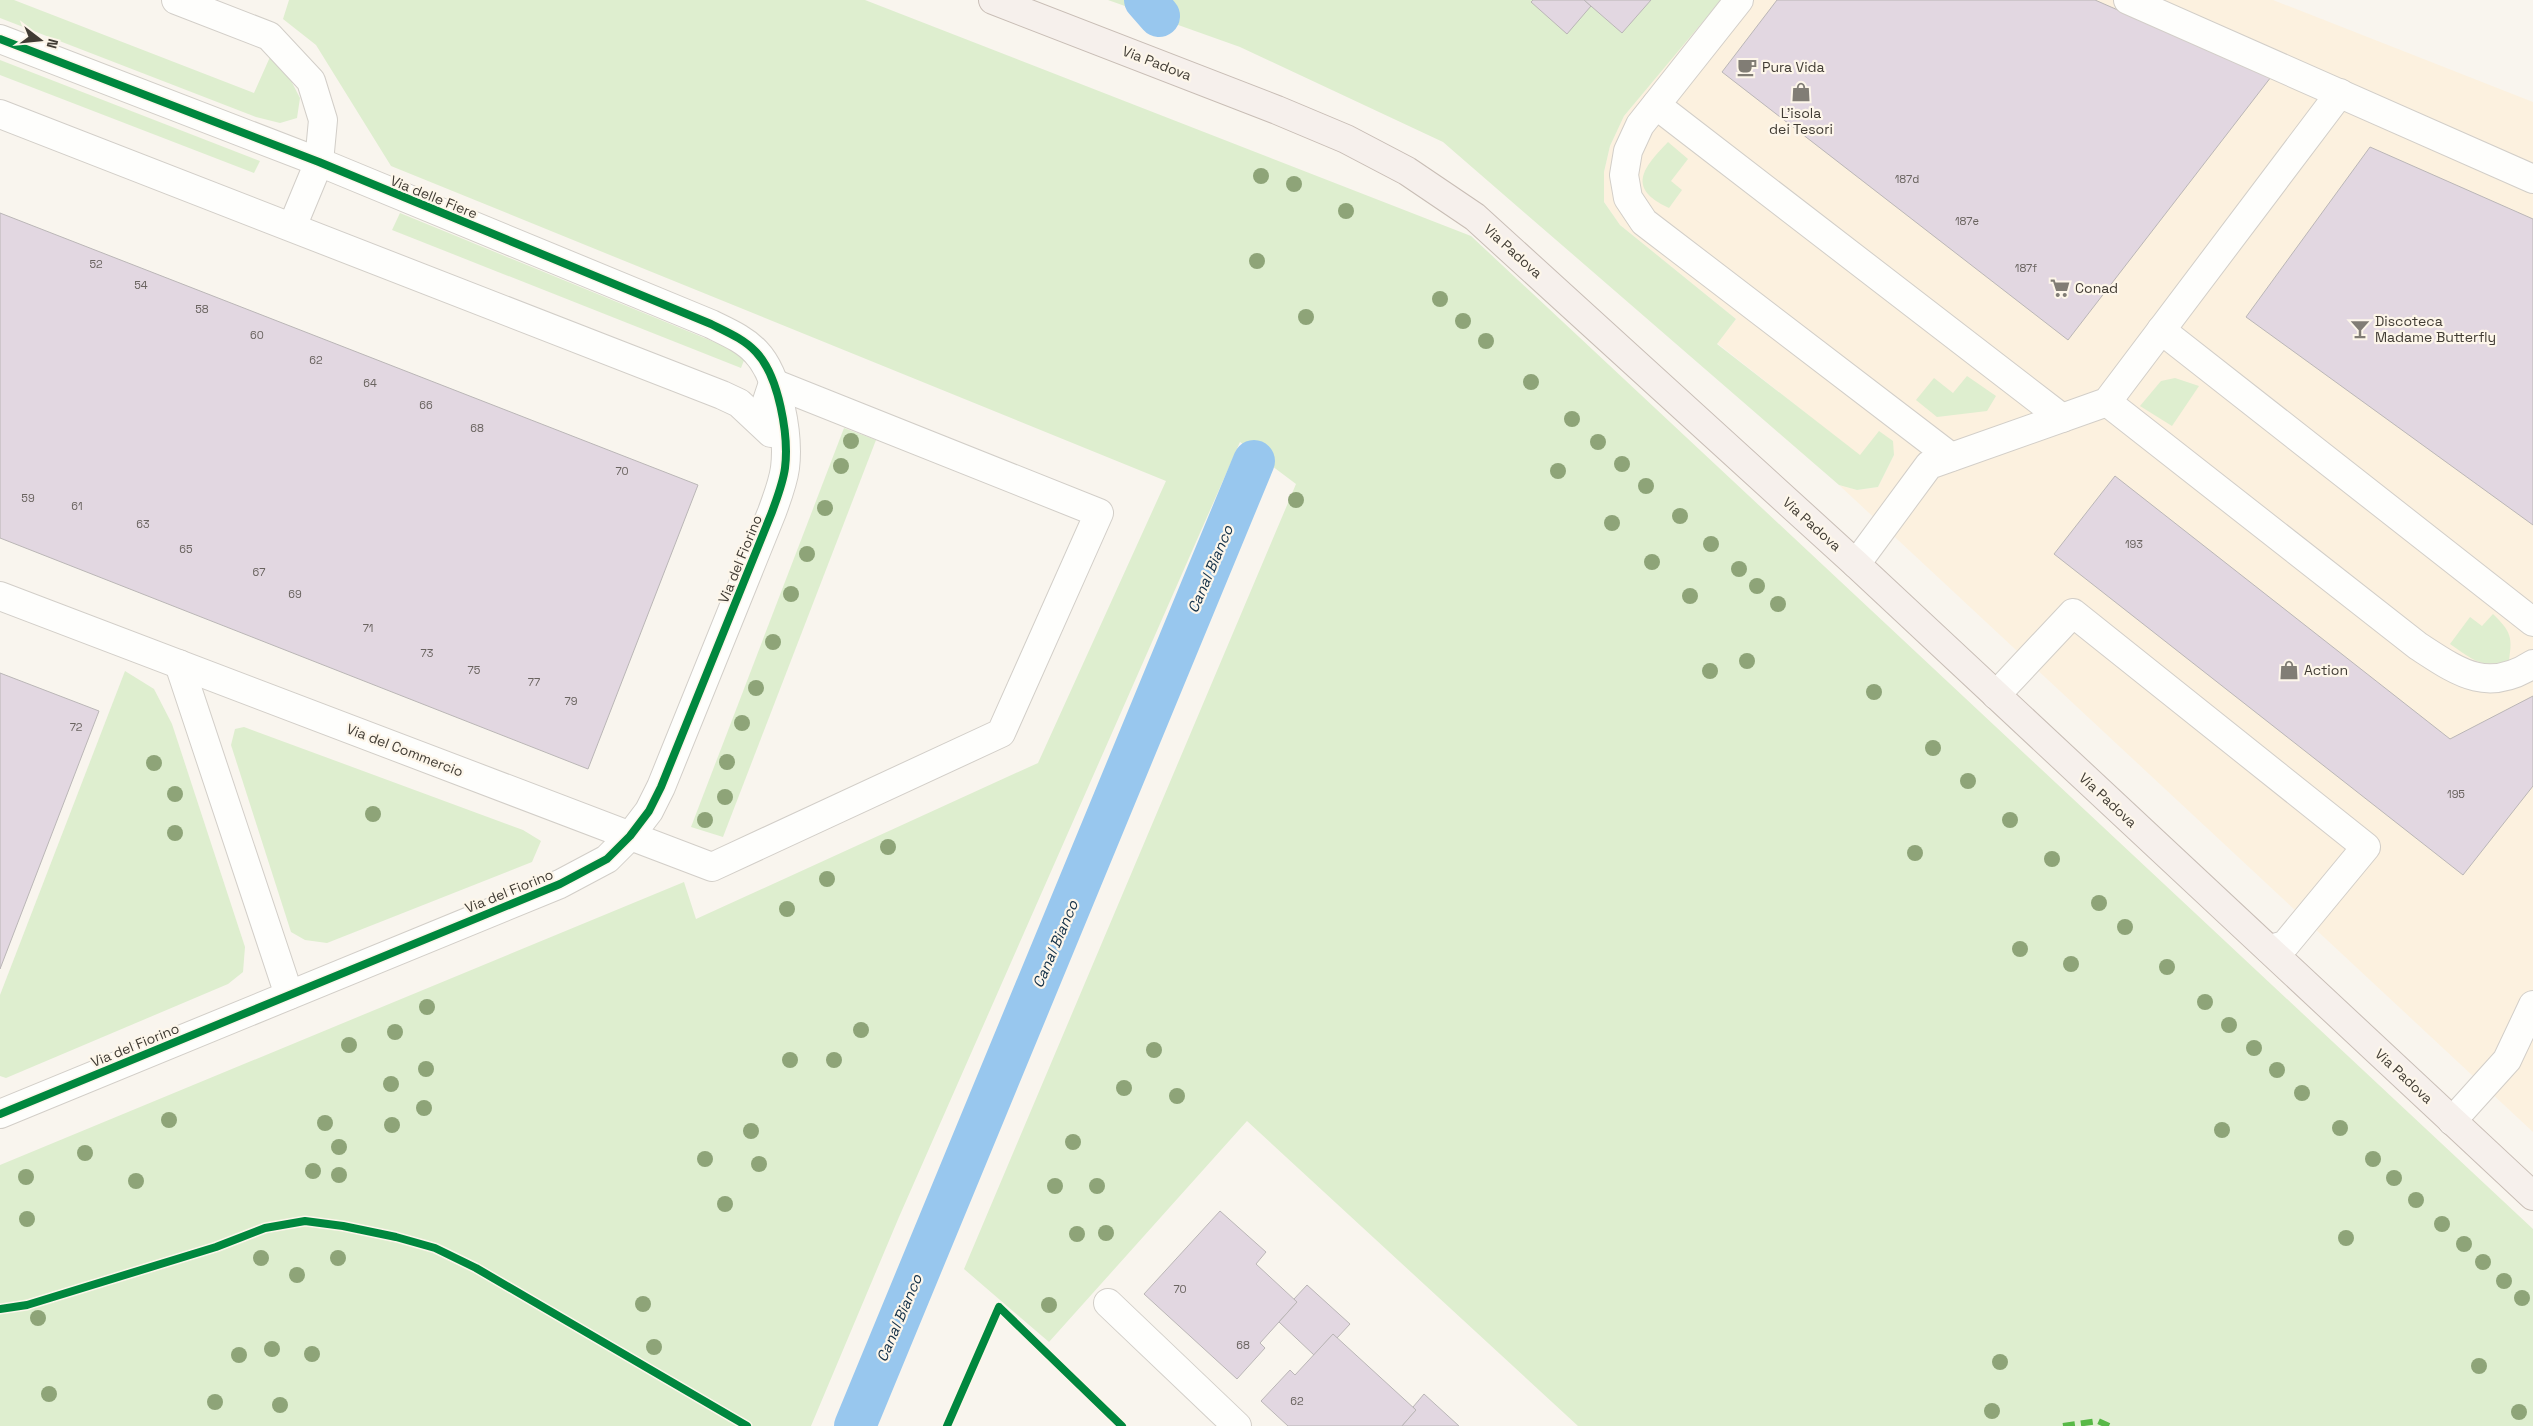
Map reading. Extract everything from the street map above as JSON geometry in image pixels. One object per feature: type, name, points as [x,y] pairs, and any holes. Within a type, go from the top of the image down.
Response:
[{"type":"main road","name":"Via Padova","points":[[993,0],[1278,110],[1346,139],[1407,172],[1475,217],[1856,564],[2533,1196]]},
{"type":"street","points":[[176,0],[269,36],[311,81],[322,120],[319,162],[292,227]]},
{"type":"street","points":[[1739,0],[1640,124],[1628,151],[1624,175],[1628,198],[1644,222],[1951,457]]},
{"type":"street","points":[[2128,0],[2533,178]]},
{"type":"street","name":"Via delle Fiere","points":[[0,40],[319,162],[711,324],[743,341],[757,353],[769,371],[782,415],[785,449]]},
{"type":"street","points":[[1856,564],[1929,465],[2107,402],[2340,93]]},
{"type":"street","points":[[1656,105],[2062,418]]},
{"type":"street","points":[[0,114],[722,395],[739,403],[785,449]]},
{"type":"street","points":[[2161,330],[2533,622]]},
{"type":"street","points":[[760,422],[773,383]]},
{"type":"street","name":"Via del Commercio","points":[[0,596],[712,867],[1002,733],[1099,513],[773,383]]},
{"type":"street","points":[[2107,402],[2418,646],[2458,672],[2491,680],[2533,664]]},
{"type":"street","name":"Via del Fiorino","points":[[0,1114],[560,884],[606,859],[630,836],[649,811],[662,787],[769,521],[781,486],[785,449]]},
{"type":"street","points":[[1996,695],[2073,613],[2366,846],[2285,945],[2268,949]]},
{"type":"street","points":[[179,664],[289,995]]},
{"type":"street","points":[[2452,1121],[2507,1060],[2533,1005]]},
{"type":"street","points":[[1108,1303],[1237,1426]]},
{"type":"shaded area","points":[[1721,0],[2273,0],[2533,102],[2533,1132],[1839,485],[1857,490],[1878,487],[1894,455],[1860,456],[1717,343],[1736,319],[1620,225],[1604,202],[1604,172],[1610,146],[1624,116]]},
{"type":"green space","points":[[0,0],[14,0],[254,93],[270,57],[285,69],[300,98],[297,118],[280,123],[256,117],[0,18]]},
{"type":"green space","points":[[289,0],[865,0],[1471,236],[2533,1229],[2533,1426],[1578,1426],[1247,1121],[1049,1342],[964,1269],[1296,484],[1240,442],[899,1217],[811,1426],[0,1426],[0,1165],[684,882],[696,919],[1038,763],[1166,481],[391,166],[316,45],[283,19]]},
{"type":"green space","points":[[1108,0],[1721,0],[1624,116],[1610,146],[1604,172],[1604,202],[1620,225],[1736,319],[1717,344],[1860,455],[1879,431],[1893,441],[1894,455],[1878,487],[1857,490],[1839,485],[1443,142],[1240,47]]},
{"type":"green space","points":[[0,60],[260,161],[254,173],[0,75]]},
{"type":"green space","points":[[1668,142],[1688,159],[1671,181],[1682,190],[1669,208],[1647,193],[1643,185],[1646,169]]},
{"type":"green space","points":[[400,213],[746,355],[741,368],[392,230]]},
{"type":"green space","points":[[1967,376],[1996,396],[1987,411],[1937,417],[1916,400],[1934,378],[1953,393]]},
{"type":"green space","points":[[2175,378],[2199,386],[2172,426],[2140,406],[2161,381]]},
{"type":"green space","points":[[844,428],[876,440],[723,837],[691,827]]},
{"type":"green space","points":[[2493,614],[2509,634],[2511,645],[2509,660],[2500,663],[2484,663],[2471,658],[2450,644],[2470,617],[2482,626]]},
{"type":"green space","points":[[125,671],[154,689],[172,724],[245,947],[243,972],[228,984],[6,1078],[0,1076],[0,995]]},
{"type":"green space","points":[[244,727],[523,830],[541,841],[532,862],[327,943],[305,940],[291,932],[231,745],[235,729]]},
{"type":"building","points":[[1533,0],[1584,0],[1591,6],[1567,34],[1531,2]]},
{"type":"building","points":[[1584,0],[1651,0],[1622,33]]},
{"type":"building","points":[[1777,0],[2095,0],[2271,77],[2068,340],[1722,72]]},
{"type":"building","points":[[2370,147],[2533,219],[2533,525],[2246,317]]},
{"type":"building","points":[[0,213],[698,485],[588,769],[0,538]]},
{"type":"building","points":[[2115,476],[2450,739],[2533,696],[2533,786],[2463,875],[2054,554]]},
{"type":"building","points":[[0,673],[99,711],[0,969]]},
{"type":"building","points":[[1220,1211],[1266,1252],[1256,1264],[1297,1302],[1260,1343],[1265,1348],[1237,1379],[1144,1294]]},
{"type":"building","points":[[1307,1285],[1350,1324],[1337,1338],[1333,1334],[1314,1355],[1279,1322],[1297,1302],[1294,1299]]},
{"type":"building","points":[[1333,1334],[1416,1410],[1402,1426],[1288,1426],[1261,1401],[1290,1370],[1295,1375]]},
{"type":"building","points":[[1424,1394],[1459,1426],[1402,1426],[1416,1410],[1413,1407]]},
{"type":"waterway","name":"Canal Bianco","points":[[1145,0],[1159,16]]},
{"type":"waterway","name":"Canal Bianco","points":[[855,1426],[1254,461]]},
{"type":"marked path","points":[[2063,1426],[2098,1421],[2109,1426]]},
{"type":"cycle path","points":[[0,39],[319,162],[729,333],[746,343],[756,352],[771,376],[781,407],[786,455],[783,479],[772,512],[661,787],[649,811],[630,836],[607,859],[560,884],[0,1114]]},
{"type":"cycle path","points":[[0,1309],[27,1305],[216,1247],[265,1228],[305,1221],[343,1226],[396,1237],[435,1248],[476,1268],[747,1426]]},
{"type":"cycle path","points":[[947,1426],[999,1307],[1122,1426]]},
{"type":"place","name":"Pura Vida","points":[[1747,67]]},
{"type":"place","name":"L'isola dei Tesori","points":[[1801,92]]},
{"type":"place","name":"Conad","points":[[2060,288]]},
{"type":"place","name":"Discoteca Madame Butterfly","points":[[2360,329]]},
{"type":"place","name":"Action","points":[[2289,670]]}]
